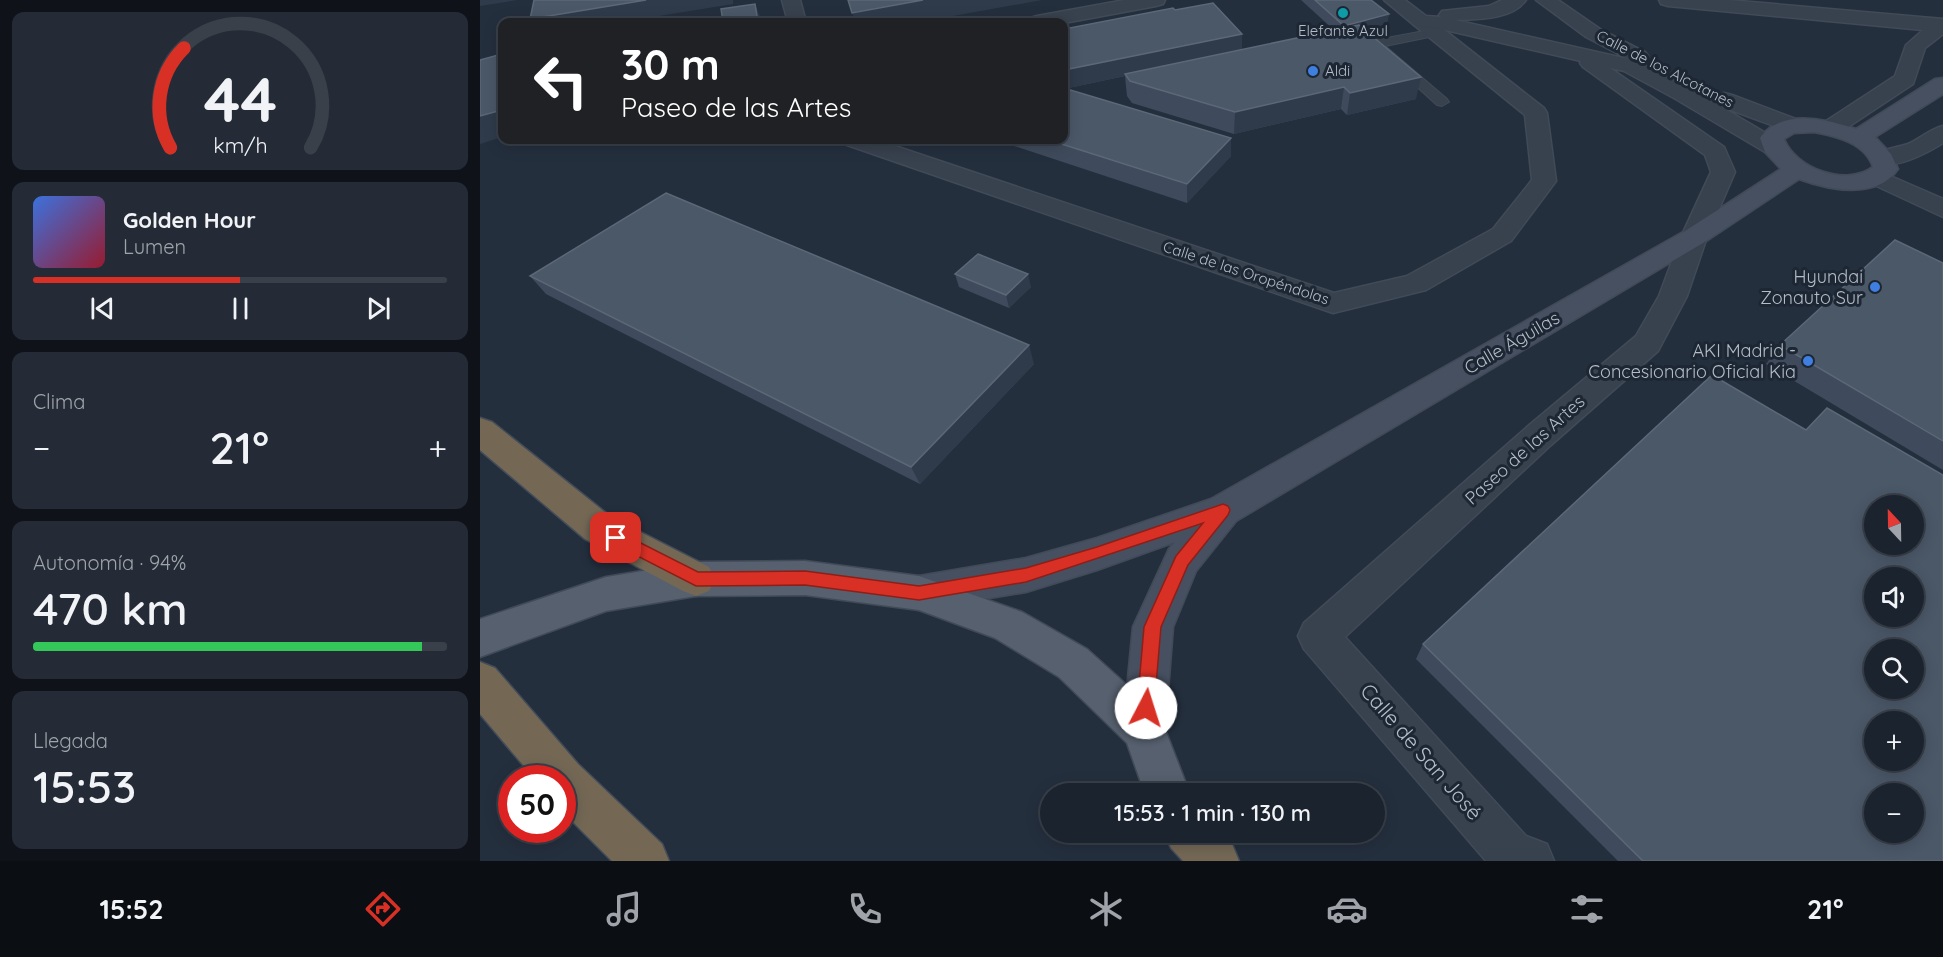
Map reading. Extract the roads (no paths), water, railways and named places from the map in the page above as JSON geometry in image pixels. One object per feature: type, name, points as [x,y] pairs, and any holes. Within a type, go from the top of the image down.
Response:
[{"type":"highway","points":[[480,431],[598,528],[696,579]]},
{"type":"highway","points":[[480,682],[550,765]]},
{"type":"highway","points":[[576,793],[645,861]]},
{"type":"highway","points":[[1198,843],[1215,861]]},
{"type":"main road","points":[[1858,138],[1943,84]]},
{"type":"main road","points":[[1792,126],[1832,128],[1858,138],[1876,149],[1882,169],[1863,183],[1838,182],[1798,169],[1781,158],[1773,147],[1772,138],[1778,131],[1792,126]]},
{"type":"main road","name":"Calle Águilas","points":[[1223,510],[1694,237],[1798,169]]},
{"type":"main road","points":[[919,593],[1026,575],[1097,554],[1223,510]]},
{"type":"main road","points":[[1164,783],[1144,729],[1153,627],[1182,561],[1223,510]]},
{"type":"main road","points":[[480,638],[606,594],[696,579],[805,578],[919,593],[1008,625],[1073,663],[1144,729]]},
{"type":"main road","points":[[1182,843],[1183,861]]},
{"type":"street","points":[[791,0],[796,18]]},
{"type":"street","points":[[1059,18],[1156,0]]},
{"type":"street","points":[[1398,4],[1444,16],[1493,12],[1517,0]]},
{"type":"street","name":"Calle de los Alcotanes","points":[[1545,0],[1593,33],[1731,103],[1792,126]]},
{"type":"street","points":[[1668,0],[1942,26]]},
{"type":"street","points":[[1398,4],[1428,27],[1440,23],[1631,66],[1682,93],[1773,147]]},
{"type":"street","points":[[1832,128],[1905,79],[1916,45],[1942,26]]},
{"type":"street","name":"Calle de las Oropéndolas","points":[[867,144],[1333,303],[1416,283],[1502,235],[1544,181],[1536,113],[1428,27]]},
{"type":"street","name":"Paseo de las Artes","points":[[1318,636],[1539,436],[1647,343],[1673,296],[1694,237],[1723,172],[1716,152],[1579,55]]},
{"type":"street","points":[[1943,133],[1882,169],[1943,209]]},
{"type":"street","name":"Calle de San José","points":[[1318,636],[1510,853],[1530,861]]},
{"type":"lane","points":[[1428,27],[1376,44],[1442,102]]},
{"type":"place","name":"Elefante Azul","points":[[1343,13]]},
{"type":"place","name":"Aldi","points":[[1313,71]]},
{"type":"place","name":"Hyundai Zonauto Sur","points":[[1875,287]]},
{"type":"place","name":"AKI Madrid - Concesionario Oficial Kia","points":[[1808,361]]}]
